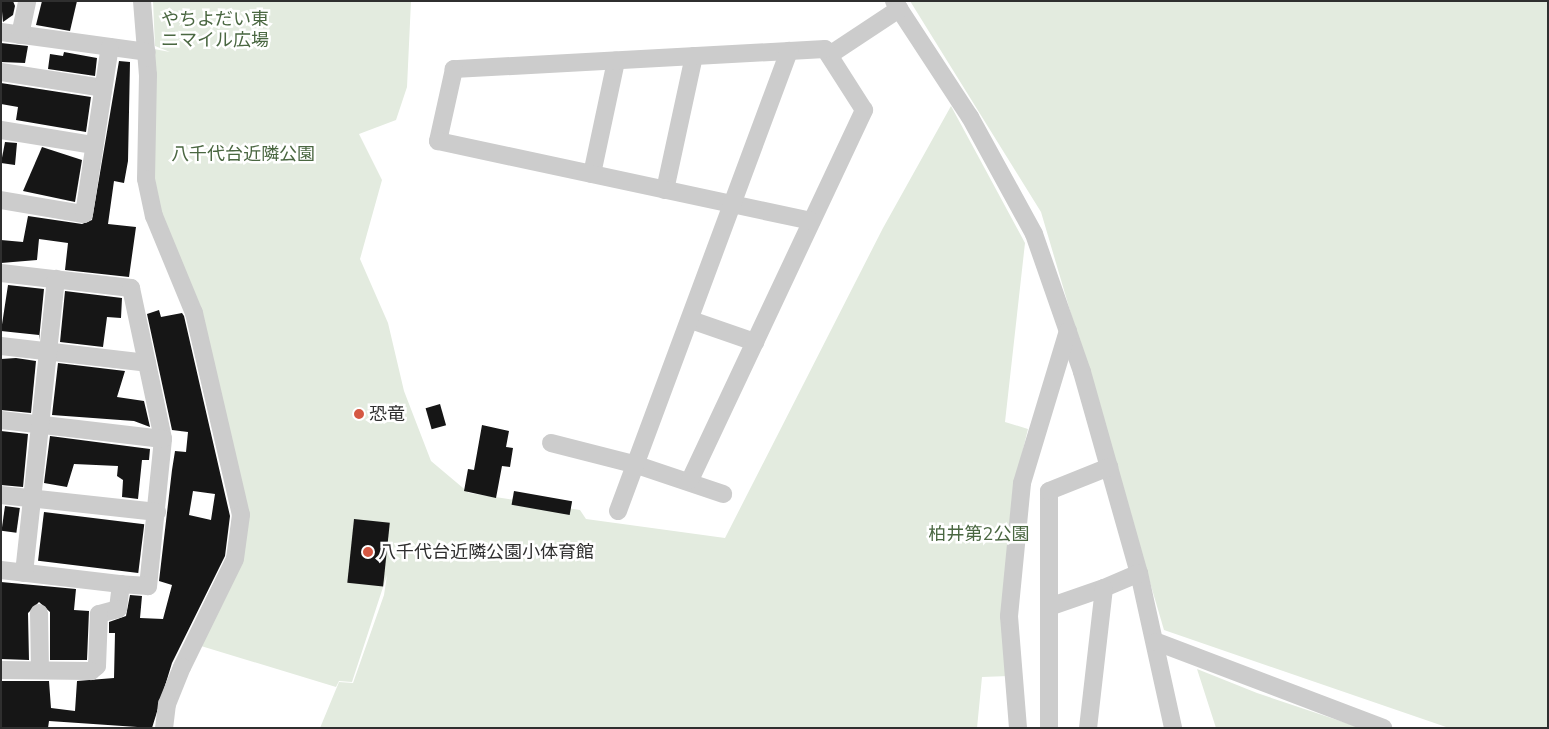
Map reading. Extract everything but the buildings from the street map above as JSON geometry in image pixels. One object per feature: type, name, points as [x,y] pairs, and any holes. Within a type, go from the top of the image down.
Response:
[{"type":"street","points":[[20,35],[27,1]]},
{"type":"street","points":[[142,1],[147,52],[146,179],[154,216],[194,313],[244,518],[229,579],[182,667],[167,704],[164,728]]},
{"type":"street","points":[[831,54],[897,5],[1008,181],[1034,234],[1068,331],[1110,467],[1157,642],[1173,728]]},
{"type":"street","points":[[1,32],[147,52]]},
{"type":"street","points":[[1,200],[84,214],[110,47]]},
{"type":"street","points":[[690,480],[812,221],[864,110],[831,54],[825,49],[454,69],[438,141],[812,221]]},
{"type":"street","points":[[618,511],[630,472],[637,465],[789,51]]},
{"type":"street","points":[[665,190],[694,56]]},
{"type":"street","points":[[592,174],[616,60]]},
{"type":"street","points":[[1,72],[104,88]]},
{"type":"street","points":[[1,130],[94,145]]},
{"type":"street","points":[[1,273],[131,288],[163,440],[148,586],[1,570]]},
{"type":"street","points":[[24,573],[56,279]]},
{"type":"street","points":[[691,320],[755,342]]},
{"type":"street","points":[[1018,728],[1009,616],[1022,483],[1068,331]]},
{"type":"street","points":[[1,346],[147,363]]},
{"type":"street","points":[[1,420],[163,440]]},
{"type":"street","points":[[551,443],[690,480],[723,494]]},
{"type":"street","points":[[1049,728],[1049,491],[1110,467]]},
{"type":"street","points":[[1,495],[157,512]]},
{"type":"street","points":[[1049,607],[1104,588],[1139,573]]},
{"type":"street","points":[[1,670],[91,671],[97,666],[100,614],[118,609],[121,584]]},
{"type":"street","points":[[1088,728],[1104,588]]},
{"type":"street","points":[[39,613],[40,670]]},
{"type":"street","points":[[1157,642],[1383,728]]},
{"type":"green space","points":[[153,1],[411,1],[407,87],[396,120],[359,134],[382,180],[360,259],[388,323],[404,391],[431,461],[469,493],[580,510],[586,519],[725,538],[883,228],[951,106],[1025,243],[1005,422],[1028,429],[1013,491],[1009,676],[982,677],[977,728],[320,728],[339,682],[353,683],[384,595],[387,575],[352,682],[339,681],[336,687],[201,646],[248,526],[151,180],[154,49],[170,52],[155,46]]},
{"type":"green space","points":[[910,1],[1548,1],[1548,728],[1449,728],[1164,630],[1041,212]]},
{"type":"green space","points":[[1197,669],[1257,693],[1361,728],[1216,728]]},
{"type":"place","name":"恐竜","points":[[359,414]]},
{"type":"place","name":"八千代台近隣公園小体育館","points":[[368,552]]},
{"type":"park label","name":"やちよだい東 ニマイル広場","points":[[215,30]]},
{"type":"park label","name":"八千代台近隣公園","points":[[243,154]]},
{"type":"park label","name":"柏井第2公園","points":[[979,534]]}]
